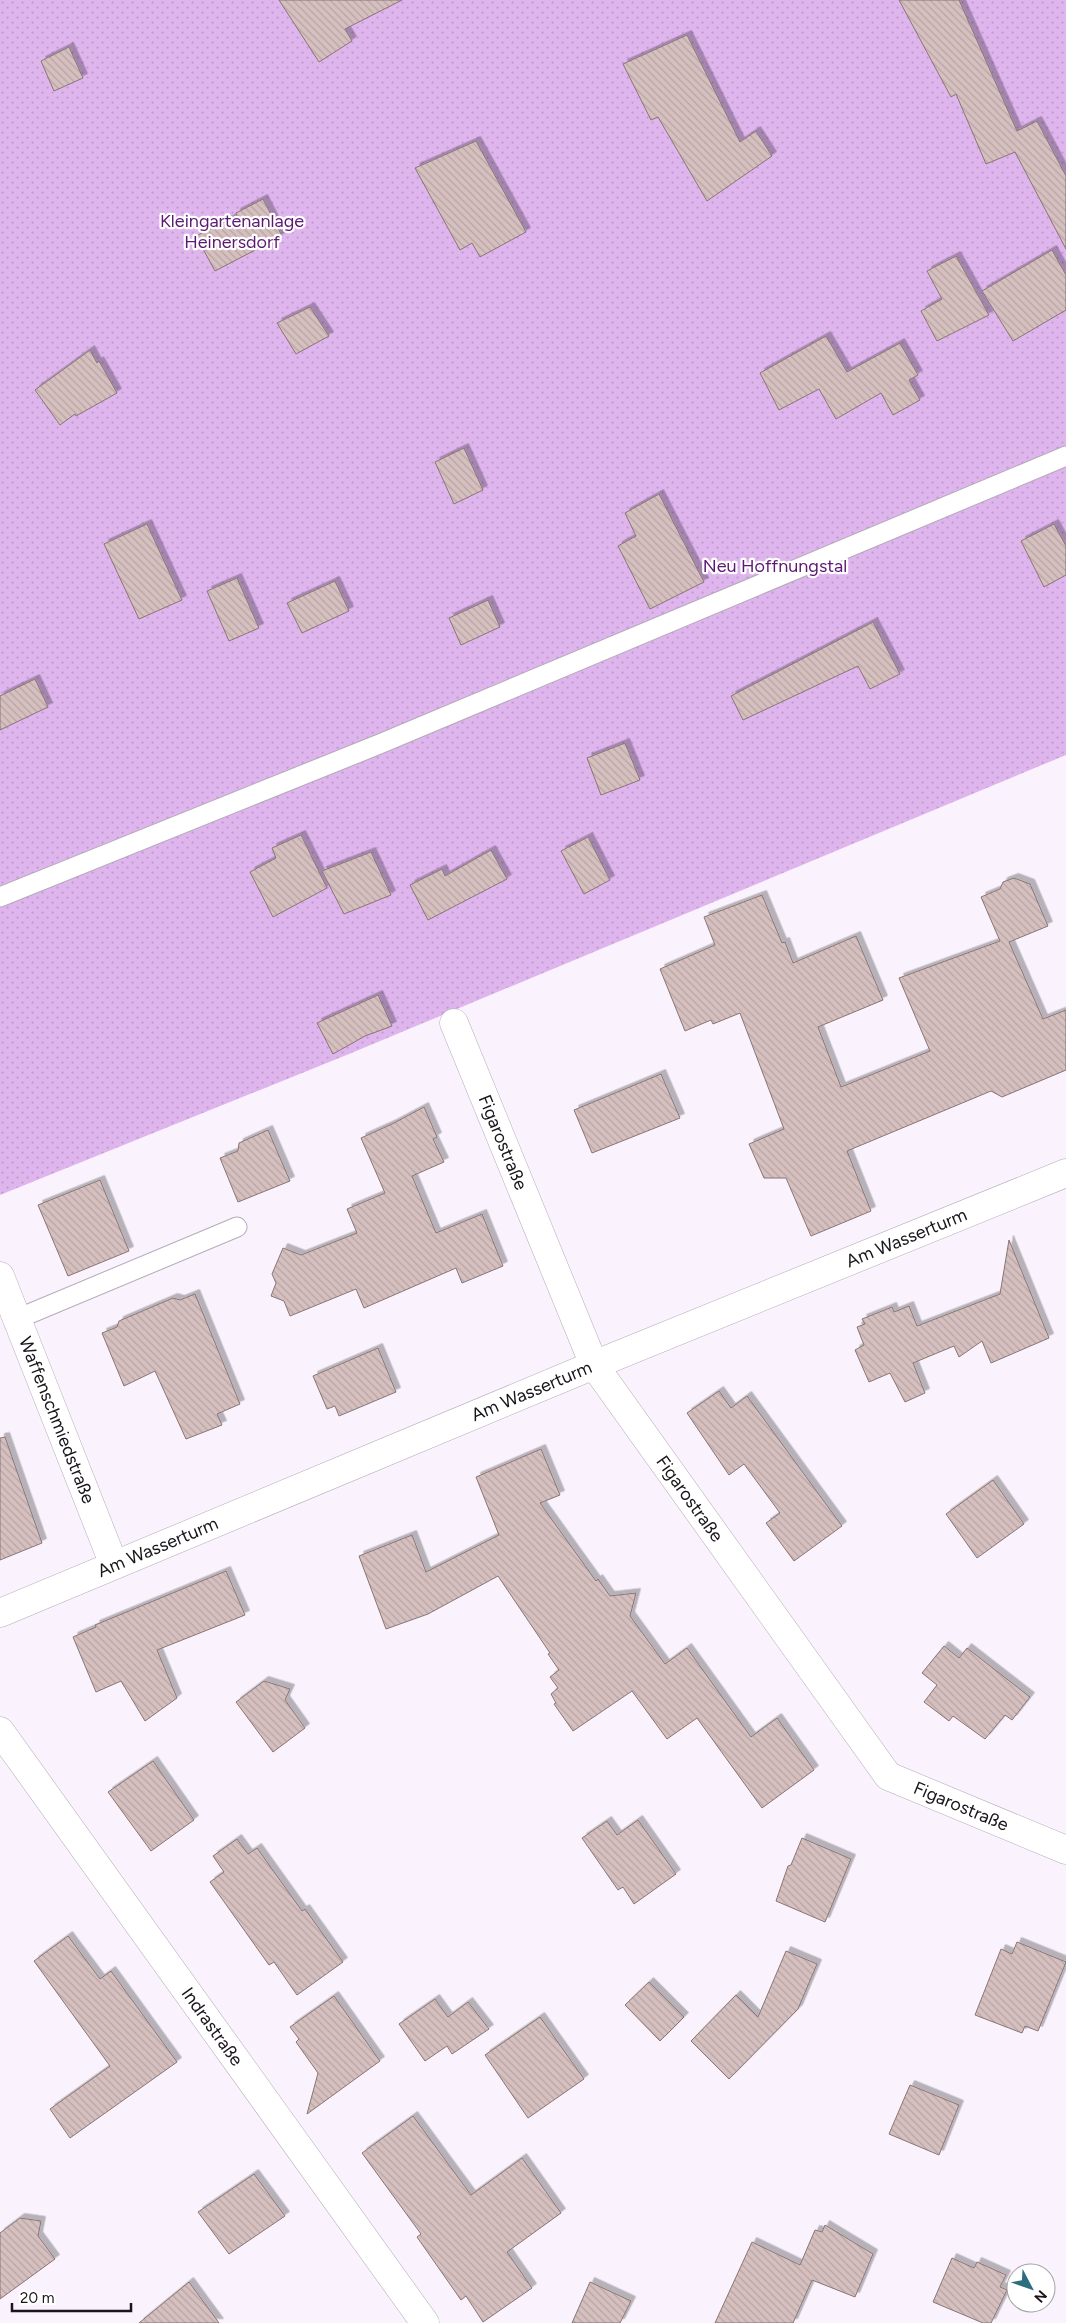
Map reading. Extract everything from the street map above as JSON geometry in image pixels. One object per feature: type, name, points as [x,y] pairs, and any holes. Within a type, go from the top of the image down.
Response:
[{"type":"street","name":"Figarostraße","points":[[454,1023],[594,1364],[888,1776],[1066,1850]]},
{"type":"street","name":"Am Wasserturm","points":[[0,1613],[594,1364],[1066,1173]]},
{"type":"street","name":"Waffenschmiedstraße","points":[[0,1276],[114,1565]]},
{"type":"street","name":"Indrastraße","points":[[0,1731],[425,2323]]},
{"type":"lane","points":[[0,897],[391,739],[1066,456]]},
{"type":"lane","points":[[17,1319],[237,1227]]},
{"type":"green space","name":"Neu Hoffnungstal","points":[[0,0],[1066,0],[1066,755],[349,1054],[0,1195]]},
{"type":"building","points":[[279,0],[402,0],[345,29],[352,41],[319,62]]},
{"type":"building","points":[[899,0],[959,0],[1017,131],[1037,121],[1066,176],[1066,249],[1015,152],[986,164],[956,94],[951,97]]},
{"type":"building","points":[[687,35],[740,142],[756,131],[772,156],[707,201],[658,117],[651,120],[623,64]]},
{"type":"building","points":[[69,47],[83,78],[54,91],[41,61]]},
{"type":"building","points":[[476,141],[526,232],[480,257],[472,243],[460,250],[415,168]]},
{"type":"building","points":[[263,199],[282,236],[215,271],[196,236],[237,216],[236,213]]},
{"type":"building","points":[[1052,250],[1066,275],[1066,310],[1013,341],[982,291]]},
{"type":"building","points":[[956,256],[989,315],[937,341],[921,311],[942,299],[927,271]]},
{"type":"building","points":[[310,307],[329,336],[296,354],[277,323]]},
{"type":"building","points":[[826,336],[847,372],[900,343],[918,375],[909,380],[920,400],[893,415],[881,393],[836,419],[819,389],[779,410],[760,373]]},
{"type":"building","points":[[90,350],[97,363],[99,361],[117,393],[76,416],[75,414],[60,425],[35,390]]},
{"type":"building","points":[[464,448],[483,490],[454,504],[435,462]]},
{"type":"building","points":[[659,494],[704,582],[650,609],[618,546],[636,536],[625,513]]},
{"type":"building","points":[[147,524],[182,600],[139,619],[104,544]]},
{"type":"building","points":[[1054,524],[1066,546],[1066,575],[1044,587],[1021,541]]},
{"type":"building","points":[[237,578],[259,628],[229,641],[207,591]]},
{"type":"building","points":[[335,581],[349,611],[302,633],[287,603]]},
{"type":"building","points":[[488,600],[500,627],[461,645],[449,618]]},
{"type":"building","points":[[873,622],[900,674],[870,689],[858,666],[743,720],[731,696]]},
{"type":"building","points":[[35,679],[48,707],[0,730],[0,696]]},
{"type":"building","points":[[625,743],[640,780],[601,795],[587,758]]},
{"type":"building","points":[[301,835],[327,888],[273,917],[250,872],[276,858],[272,848]]},
{"type":"building","points":[[588,837],[610,880],[584,894],[561,851]]},
{"type":"building","points":[[491,850],[507,879],[428,920],[410,885],[442,869],[445,876]]},
{"type":"building","points":[[371,852],[391,895],[344,914],[322,871]]},
{"type":"building","points":[[1014,878],[1030,884],[1048,926],[1009,942],[1043,1019],[1066,1010],[1066,1070],[1002,1097],[991,1091],[847,1151],[871,1211],[811,1236],[786,1178],[764,1178],[749,1144],[784,1129],[740,1013],[713,1024],[711,1020],[685,1031],[660,969],[715,945],[704,917],[762,895],[782,943],[785,942],[793,963],[856,936],[883,1000],[818,1027],[841,1087],[930,1051],[899,978],[1000,941],[981,897],[1000,889],[1003,882]]},
{"type":"building","points":[[378,995],[392,1026],[365,1036],[333,1054],[317,1023]]},
{"type":"building","points":[[661,1074],[680,1118],[592,1153],[574,1110]]},
{"type":"building","points":[[424,1107],[437,1137],[433,1139],[444,1162],[412,1176],[436,1233],[482,1214],[503,1266],[462,1283],[456,1268],[364,1308],[356,1289],[290,1316],[284,1301],[271,1296],[276,1283],[272,1274],[283,1248],[301,1255],[357,1233],[347,1209],[385,1193],[361,1138]]},
{"type":"building","points":[[268,1130],[290,1181],[238,1202],[220,1158],[238,1151],[239,1143]]},
{"type":"building","points":[[100,1180],[129,1251],[68,1276],[38,1205]]},
{"type":"building","points":[[1009,1240],[1049,1338],[991,1363],[982,1341],[959,1357],[954,1346],[913,1363],[925,1393],[905,1402],[890,1373],[869,1382],[855,1350],[864,1345],[857,1327],[865,1324],[862,1319],[892,1307],[894,1312],[909,1306],[917,1326],[1000,1294]]},
{"type":"building","points":[[195,1294],[240,1404],[217,1414],[222,1425],[186,1439],[155,1371],[124,1386],[102,1333],[117,1327],[119,1321],[173,1298],[180,1300]]},
{"type":"building","points":[[378,1348],[396,1392],[339,1416],[335,1406],[327,1409],[313,1376]]},
{"type":"building","points":[[719,1391],[731,1408],[747,1396],[842,1526],[794,1561],[766,1523],[780,1513],[744,1464],[729,1475],[687,1413]]},
{"type":"building","points":[[5,1437],[42,1543],[0,1560],[0,1438]]},
{"type":"building","points":[[541,1449],[560,1495],[540,1503],[596,1581],[598,1579],[610,1596],[636,1593],[630,1616],[665,1664],[687,1648],[751,1737],[777,1718],[814,1770],[762,1808],[697,1718],[667,1739],[632,1691],[573,1731],[554,1704],[556,1703],[551,1694],[558,1688],[550,1677],[559,1670],[548,1654],[550,1653],[498,1576],[428,1614],[386,1629],[359,1556],[412,1535],[426,1572],[499,1535],[476,1477]]},
{"type":"building","points":[[993,1480],[1024,1524],[977,1558],[946,1514]]},
{"type":"building","points":[[226,1571],[245,1615],[157,1650],[177,1698],[145,1721],[121,1681],[96,1692],[73,1637],[96,1627],[95,1625]]},
{"type":"building","points":[[944,1646],[959,1658],[967,1648],[1030,1697],[1012,1720],[1005,1715],[985,1739],[953,1716],[949,1721],[924,1702],[937,1685],[922,1673]]},
{"type":"building","points":[[264,1681],[290,1689],[285,1700],[305,1728],[273,1752],[236,1702]]},
{"type":"building","points":[[153,1761],[194,1820],[151,1851],[108,1792]]},
{"type":"building","points":[[638,1820],[676,1874],[634,1904],[623,1887],[618,1890],[582,1838],[607,1821],[617,1835]]},
{"type":"building","points":[[802,1838],[851,1859],[825,1922],[776,1901],[788,1866],[791,1865]]},
{"type":"building","points":[[237,1839],[248,1854],[257,1848],[302,1911],[305,1909],[343,1962],[297,1995],[274,1962],[269,1965],[210,1882],[224,1872],[213,1856]]},
{"type":"building","points":[[68,1936],[100,1979],[111,1971],[177,2062],[70,2138],[50,2109],[110,2066],[34,1961]]},
{"type":"building","points":[[1017,1942],[1066,1962],[1038,2031],[1025,2026],[1022,2033],[975,2015],[1001,1949],[1012,1954]]},
{"type":"building","points":[[786,1951],[817,1964],[798,2009],[729,2079],[691,2041],[736,1995],[758,2017]]},
{"type":"building","points":[[649,1982],[684,2017],[660,2041],[625,2005]]},
{"type":"building","points":[[334,1996],[380,2061],[307,2114],[318,2073],[296,2042],[299,2039],[290,2027]]},
{"type":"building","points":[[435,1999],[448,2017],[468,2002],[489,2029],[452,2054],[447,2046],[425,2061],[399,2024]]},
{"type":"building","points":[[540,2017],[584,2079],[528,2118],[485,2055]]},
{"type":"building","points":[[910,2085],[959,2105],[939,2155],[889,2134]]},
{"type":"building","points":[[413,2116],[471,2195],[522,2158],[561,2213],[507,2252],[532,2288],[483,2322],[466,2296],[461,2300],[417,2237],[421,2234],[362,2153]]},
{"type":"building","points":[[254,2174],[285,2216],[229,2254],[198,2212]]},
{"type":"building","points":[[20,2218],[41,2221],[38,2236],[55,2259],[0,2299],[0,2233]]},
{"type":"building","points":[[825,2225],[873,2254],[855,2297],[812,2280],[793,2323],[715,2323],[752,2242],[800,2265],[815,2230],[822,2232]]},
{"type":"building","points":[[952,2258],[974,2268],[977,2262],[1006,2275],[1000,2287],[1006,2290],[1006,2292],[991,2323],[983,2323],[933,2302]]},
{"type":"building","points":[[189,2282],[219,2323],[139,2323]]},
{"type":"building","points":[[590,2282],[631,2301],[620,2323],[572,2323]]},
{"type":"park label","name":"Kleingartenanlage Heinersdorf","points":[[232,231]]}]
